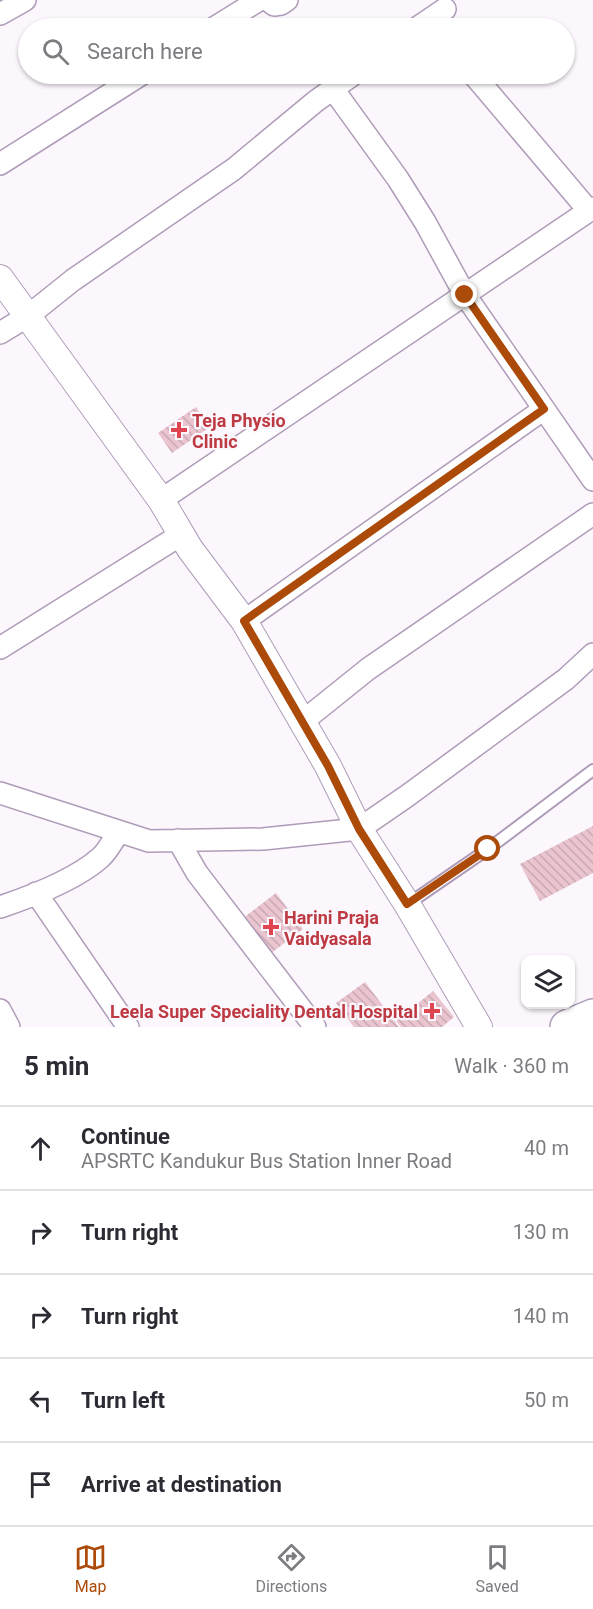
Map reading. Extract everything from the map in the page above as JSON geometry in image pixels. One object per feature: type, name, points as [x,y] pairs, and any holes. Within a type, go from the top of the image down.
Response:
[{"type":"main road","points":[[567,1027],[593,1016]]},
{"type":"street","points":[[0,14],[25,0]]},
{"type":"street","points":[[230,18],[259,0]]},
{"type":"street","points":[[267,0],[274,5],[287,0]]},
{"type":"street","points":[[432,18],[445,9]]},
{"type":"street","points":[[0,164],[126,84]]},
{"type":"street","points":[[0,333],[28,316],[73,280],[234,169],[340,84]]},
{"type":"street","points":[[161,500],[591,210],[482,84]]},
{"type":"street","points":[[333,89],[404,188],[465,295],[593,480]]},
{"type":"street","points":[[0,278],[161,500],[190,549],[244,621],[328,766],[359,829],[407,904],[479,1027]]},
{"type":"street","points":[[244,621],[544,409]]},
{"type":"street","points":[[302,722],[368,669],[593,514]]},
{"type":"street","points":[[0,648],[182,534]]},
{"type":"street","points":[[0,793],[149,841],[263,839],[359,829],[566,679],[593,654]]},
{"type":"street","points":[[0,907],[36,893],[81,871],[102,857],[119,832]]},
{"type":"street","points":[[178,840],[197,873],[315,1027]]},
{"type":"street","points":[[36,893],[128,1027]]},
{"type":"street","points":[[0,1010],[9,1027]]},
{"type":"lane","points":[[407,904],[488,849],[593,770]]},
{"type":"building","points":[[196,407],[210,427],[172,453],[158,433]]},
{"type":"building","points":[[593,826],[593,873],[540,901],[520,864]]},
{"type":"building","points":[[276,893],[303,929],[270,954],[243,918]]},
{"type":"building","points":[[365,982],[399,1027],[354,1027],[336,1003]]},
{"type":"building","points":[[433,991],[454,1017],[442,1027],[401,1027],[396,1021]]},
{"type":"place","name":"Teja Physio Clinic","points":[[179,430]]},
{"type":"place","name":"Harini Praja Vaidyasala","points":[[271,927]]},
{"type":"place","name":"Leela Super Speciality Dental Hospital","points":[[432,1011]]},
{"type":"route","points":[[465,295],[544,409],[244,621],[328,766],[359,829],[407,904],[488,849]]}]
